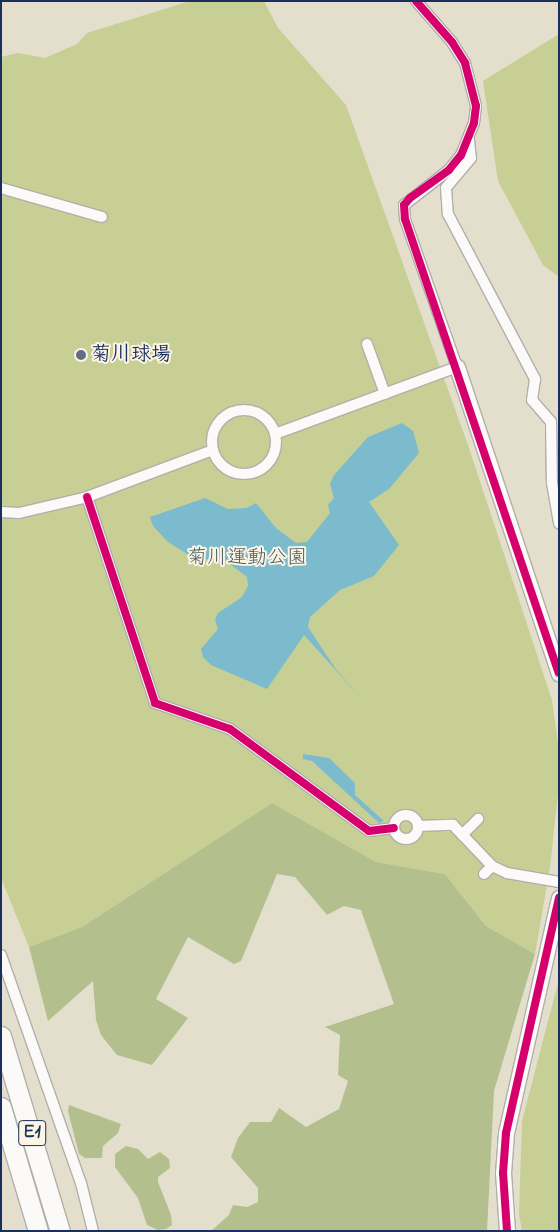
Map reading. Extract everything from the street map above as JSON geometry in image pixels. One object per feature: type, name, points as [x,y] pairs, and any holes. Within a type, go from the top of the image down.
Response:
[{"type":"highway","name":"E1","points":[[1,1036],[60,1231]]},
{"type":"highway","name":"E1","points":[[1,1106],[38,1231]]},
{"type":"street","points":[[416,1],[452,42],[465,63],[476,106],[469,140],[470,158],[446,188],[448,214],[536,379],[532,400],[551,422],[552,483],[559,523]]},
{"type":"street","points":[[469,140],[449,170],[404,205],[405,219],[457,367],[559,674]]},
{"type":"street","points":[[1,188],[102,217]]},
{"type":"street","points":[[367,344],[385,394]]},
{"type":"street","points":[[275,434],[457,367]]},
{"type":"street","points":[[236,411],[256,412],[271,424],[275,434],[274,454],[269,462],[252,473],[232,472],[220,463],[213,450],[217,426],[227,415],[236,411]]},
{"type":"street","points":[[1,512],[19,514],[87,497],[213,450]]},
{"type":"street","points":[[87,497],[155,703],[230,729],[370,831],[394,828]]},
{"type":"street","points":[[405,815],[413,817],[418,826],[415,835],[406,839],[397,835],[394,828],[396,821],[405,815]]},
{"type":"street","points":[[462,835],[478,819]]},
{"type":"street","points":[[418,826],[453,825],[488,869],[559,882]]},
{"type":"street","points":[[507,1231],[503,1173],[506,1133],[559,898]]},
{"type":"street","points":[[1,955],[81,1183],[93,1231]]},
{"type":"green space","name":"菊川運動公園","points":[[190,1],[264,1],[278,28],[346,105],[469,448],[552,700],[558,743],[558,794],[550,867],[535,954],[486,926],[445,874],[376,862],[272,803],[82,927],[29,947],[1,878],[1,57],[18,53],[45,58],[77,44],[87,33]]},
{"type":"green space","points":[[559,34],[559,277],[543,265],[498,181],[483,81]]},
{"type":"green space","points":[[272,803],[376,862],[445,874],[486,926],[535,954],[494,1091],[487,1231],[211,1231],[229,1215],[233,1205],[247,1207],[258,1202],[258,1188],[231,1157],[238,1138],[250,1122],[271,1122],[279,1108],[306,1127],[339,1109],[348,1081],[338,1075],[340,1035],[325,1027],[394,1004],[361,910],[344,906],[327,915],[295,877],[277,874],[241,961],[234,964],[188,937],[156,999],[188,1018],[152,1065],[117,1055],[101,1035],[96,1020],[93,981],[48,1021],[29,947],[82,927]]},
{"type":"green space","points":[[559,979],[559,1231],[522,1231],[519,1214],[522,1121]]},
{"type":"green space","points":[[69,1105],[121,1124],[118,1133],[103,1146],[102,1158],[85,1158],[79,1154],[68,1111]]},
{"type":"green space","points":[[126,1146],[138,1149],[148,1159],[160,1152],[169,1159],[170,1168],[158,1177],[158,1182],[171,1215],[172,1225],[166,1229],[158,1230],[147,1225],[138,1198],[115,1167],[115,1154]]},
{"type":"water","points":[[402,423],[413,431],[419,453],[389,489],[369,502],[399,545],[374,576],[340,590],[310,617],[308,627],[335,668],[360,697],[304,635],[267,689],[211,665],[203,657],[201,649],[218,629],[215,619],[218,613],[242,597],[248,586],[247,577],[222,558],[211,560],[192,557],[168,542],[153,526],[150,517],[205,498],[228,509],[247,508],[256,503],[276,528],[296,543],[307,542],[330,513],[328,505],[334,498],[330,484],[334,475],[368,437]]},
{"type":"water","points":[[303,754],[329,758],[355,783],[355,795],[384,821],[379,823],[312,761],[303,759]]},
{"type":"cycle path","points":[[416,1],[452,42],[465,63],[476,106],[474,123],[461,155],[449,170],[410,198],[404,205],[405,219],[559,673]]},
{"type":"cycle path","points":[[87,497],[155,703],[230,729],[369,831],[394,828]]},
{"type":"cycle path","points":[[507,1231],[503,1173],[506,1133],[559,898]]},
{"type":"place","name":"菊川球場","points":[[81,355]]}]
